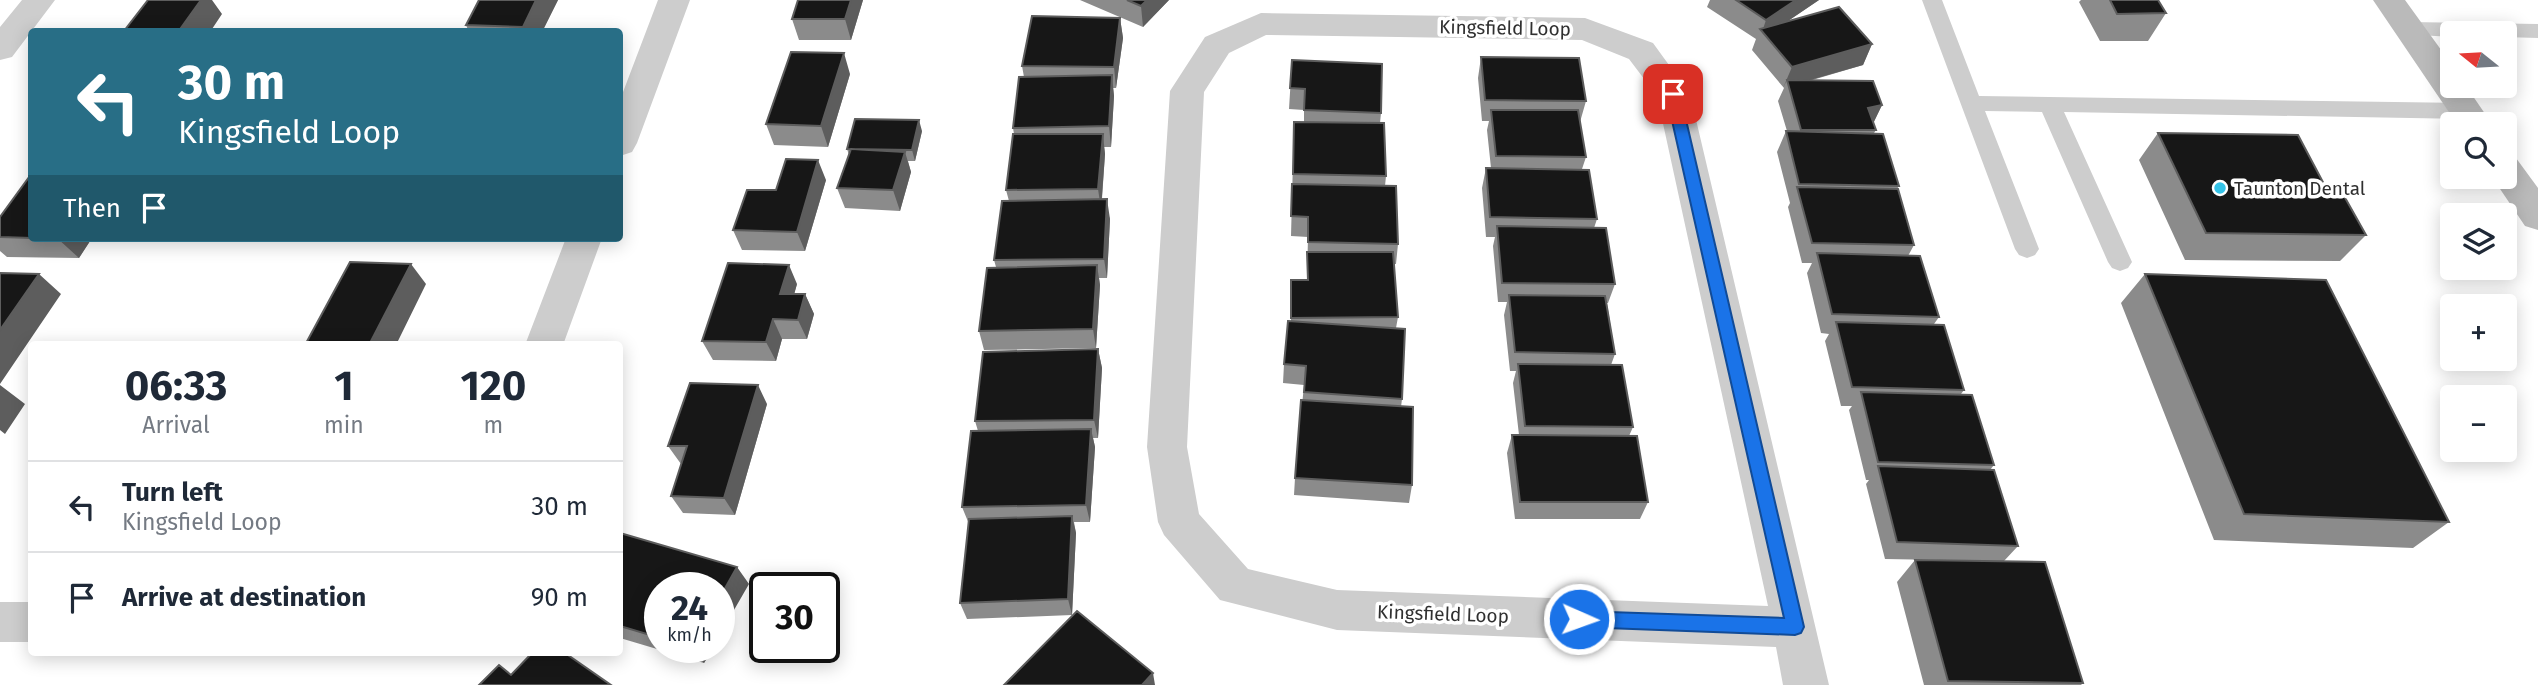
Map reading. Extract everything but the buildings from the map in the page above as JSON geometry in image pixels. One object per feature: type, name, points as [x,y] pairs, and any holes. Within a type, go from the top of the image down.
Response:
[{"type":"main road","points":[[2389,0],[2466,112]]},
{"type":"main road","points":[[2517,186],[2538,216]]},
{"type":"street","points":[[0,49],[38,0]]},
{"type":"street","points":[[623,136],[674,0]]},
{"type":"street","name":"Kingsfield Loop","points":[[1795,627],[1337,610],[1235,586],[1179,522],[1167,447],[1187,91],[1217,45],[1261,24],[1585,29],[1641,51],[1673,94],[1795,627],[1806,685]]},
{"type":"street","points":[[545,341],[583,242]]},
{"type":"street","points":[[0,622],[28,622]]},
{"type":"lane","points":[[1933,0],[2027,249]]},
{"type":"lane","points":[[2409,29],[2538,31]]},
{"type":"lane","points":[[1970,103],[2440,117]]},
{"type":"lane","points":[[2050,104],[2120,262]]},
{"type":"place","name":"Taunton Dental","points":[[2220,188]]},
{"type":"route","points":[[1579,619],[1795,627],[1673,94]]}]
